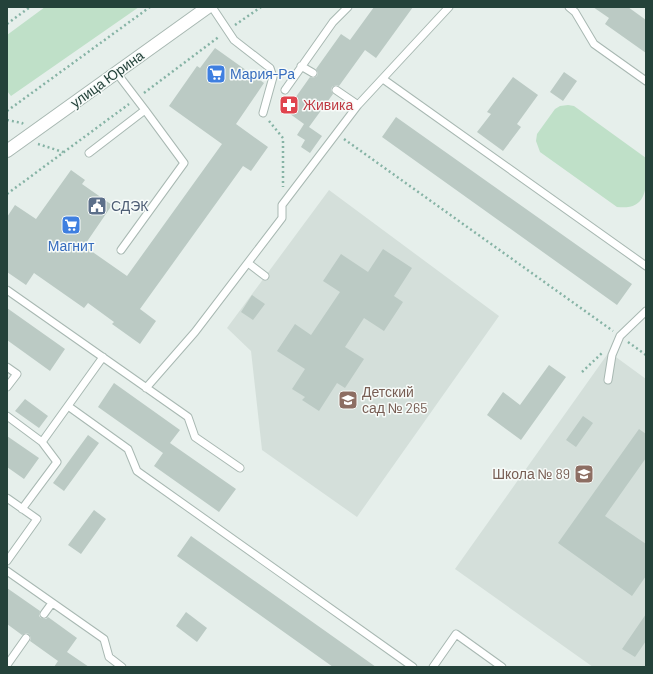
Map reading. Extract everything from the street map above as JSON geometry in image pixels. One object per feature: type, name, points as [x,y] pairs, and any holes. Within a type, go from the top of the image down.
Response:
[{"type":"street","name":"улица Юрина","points":[[7,151],[208,7]]},
{"type":"lane","points":[[212,7],[234,40],[270,68],[273,77],[263,113]]},
{"type":"lane","points":[[284,90],[333,22],[348,7]]},
{"type":"lane","points":[[146,388],[195,332],[282,218],[282,205],[358,105],[449,7]]},
{"type":"lane","points":[[569,7],[575,12],[594,44],[646,81]]},
{"type":"lane","points":[[302,66],[312,73]]},
{"type":"lane","points":[[116,72],[184,163],[122,250]]},
{"type":"lane","points":[[383,79],[646,266]]},
{"type":"lane","points":[[336,90],[358,105]]},
{"type":"lane","points":[[90,153],[145,110]]},
{"type":"lane","points":[[248,263],[265,276]]},
{"type":"lane","points":[[7,290],[188,417],[195,437],[240,468]]},
{"type":"lane","points":[[608,380],[612,355],[620,336],[646,311]]},
{"type":"lane","points":[[42,442],[103,357]]},
{"type":"lane","points":[[7,367],[17,374],[7,387]]},
{"type":"lane","points":[[68,406],[128,449],[137,471],[413,667]]},
{"type":"lane","points":[[7,416],[42,442],[57,462],[22,509]]},
{"type":"lane","points":[[7,498],[37,519],[7,561]]},
{"type":"lane","points":[[7,572],[104,639],[109,657],[122,667]]},
{"type":"lane","points":[[44,614],[52,603]]},
{"type":"lane","points":[[433,667],[456,634],[502,667]]},
{"type":"lane","points":[[7,665],[26,638]]},
{"type":"path","points":[[7,24],[30,7]]},
{"type":"path","points":[[7,111],[150,7]]},
{"type":"path","points":[[263,113],[284,138],[282,205]]},
{"type":"path","points":[[337,134],[646,355]]},
{"type":"shaded area","name":"Детский сад № 265","points":[[329,190],[499,316],[357,517],[262,450],[251,351],[227,328]]},
{"type":"shaded area","name":"Школа № 89","points":[[609,352],[646,379],[646,667],[593,667],[455,569]]},
{"type":"green space","points":[[45,7],[139,7],[11,96],[7,91],[7,35]]},
{"type":"green space","points":[[560,106],[574,106],[646,158],[646,185],[641,200],[636,204],[628,207],[617,207],[540,152],[536,141],[537,134],[555,109]]},
{"type":"building","points":[[374,7],[413,7],[376,58],[365,50],[339,86],[336,85],[332,87],[331,90],[333,94],[309,127],[322,136],[310,153],[301,147],[305,140],[297,135],[304,124],[286,111],[310,77],[313,78],[317,76],[318,73],[316,69],[341,34],[350,40]]},
{"type":"building","points":[[593,7],[628,7],[646,20],[646,53],[605,24],[609,18]]},
{"type":"building","points":[[215,48],[264,83],[236,124],[268,147],[251,171],[243,166],[140,309],[156,321],[140,344],[112,324],[114,322],[88,303],[84,308],[34,273],[26,285],[7,272],[7,217],[15,205],[36,219],[71,170],[85,180],[82,184],[112,205],[84,246],[127,276],[222,144],[169,106],[197,66],[200,68]]},
{"type":"building","points":[[564,72],[577,81],[563,101],[550,92]]},
{"type":"building","points":[[513,77],[538,95],[517,124],[521,127],[503,151],[477,132],[491,114],[487,112]]},
{"type":"building","points":[[396,117],[632,284],[617,305],[382,137]]},
{"type":"building","points":[[383,249],[412,268],[394,296],[403,302],[384,331],[364,318],[345,347],[364,359],[345,388],[337,383],[319,411],[302,400],[305,397],[292,389],[305,369],[277,351],[295,324],[311,335],[340,292],[323,281],[341,254],[368,272]]},
{"type":"building","points":[[252,295],[265,304],[253,320],[241,312]]},
{"type":"building","points":[[7,308],[65,349],[50,371],[7,340]]},
{"type":"building","points":[[549,365],[566,377],[521,440],[487,415],[503,392],[520,405]]},
{"type":"building","points":[[114,383],[180,430],[170,443],[236,489],[219,512],[154,466],[163,453],[98,407]]},
{"type":"building","points":[[25,399],[48,416],[39,428],[15,411]]},
{"type":"building","points":[[583,416],[593,423],[576,447],[566,440]]},
{"type":"building","points":[[639,429],[646,434],[646,458],[605,516],[646,544],[646,576],[632,596],[558,543]]},
{"type":"building","points":[[88,435],[99,443],[64,491],[53,483]]},
{"type":"building","points":[[7,436],[39,458],[24,479],[7,467]]},
{"type":"building","points":[[94,510],[106,519],[81,554],[68,545]]},
{"type":"building","points":[[191,536],[376,667],[333,667],[177,556]]},
{"type":"building","points":[[7,588],[40,611],[39,616],[41,618],[46,619],[48,617],[77,638],[67,652],[89,667],[54,667],[58,661],[30,641],[31,638],[29,634],[26,633],[22,635],[7,624]]},
{"type":"building","points":[[186,612],[207,628],[197,642],[176,626]]},
{"type":"building","points":[[646,614],[646,641],[635,657],[622,649]]},
{"type":"place","name":"Мария-Ра","points":[[216,74]]},
{"type":"place","name":"Живика","points":[[289,105]]},
{"type":"place","name":"СДЭК","points":[[97,206]]},
{"type":"place","name":"Магнит","points":[[71,225]]},
{"type":"place","name":"Детский сад № 265","points":[[348,400]]},
{"type":"place","name":"Школа № 89","points":[[584,474]]}]
